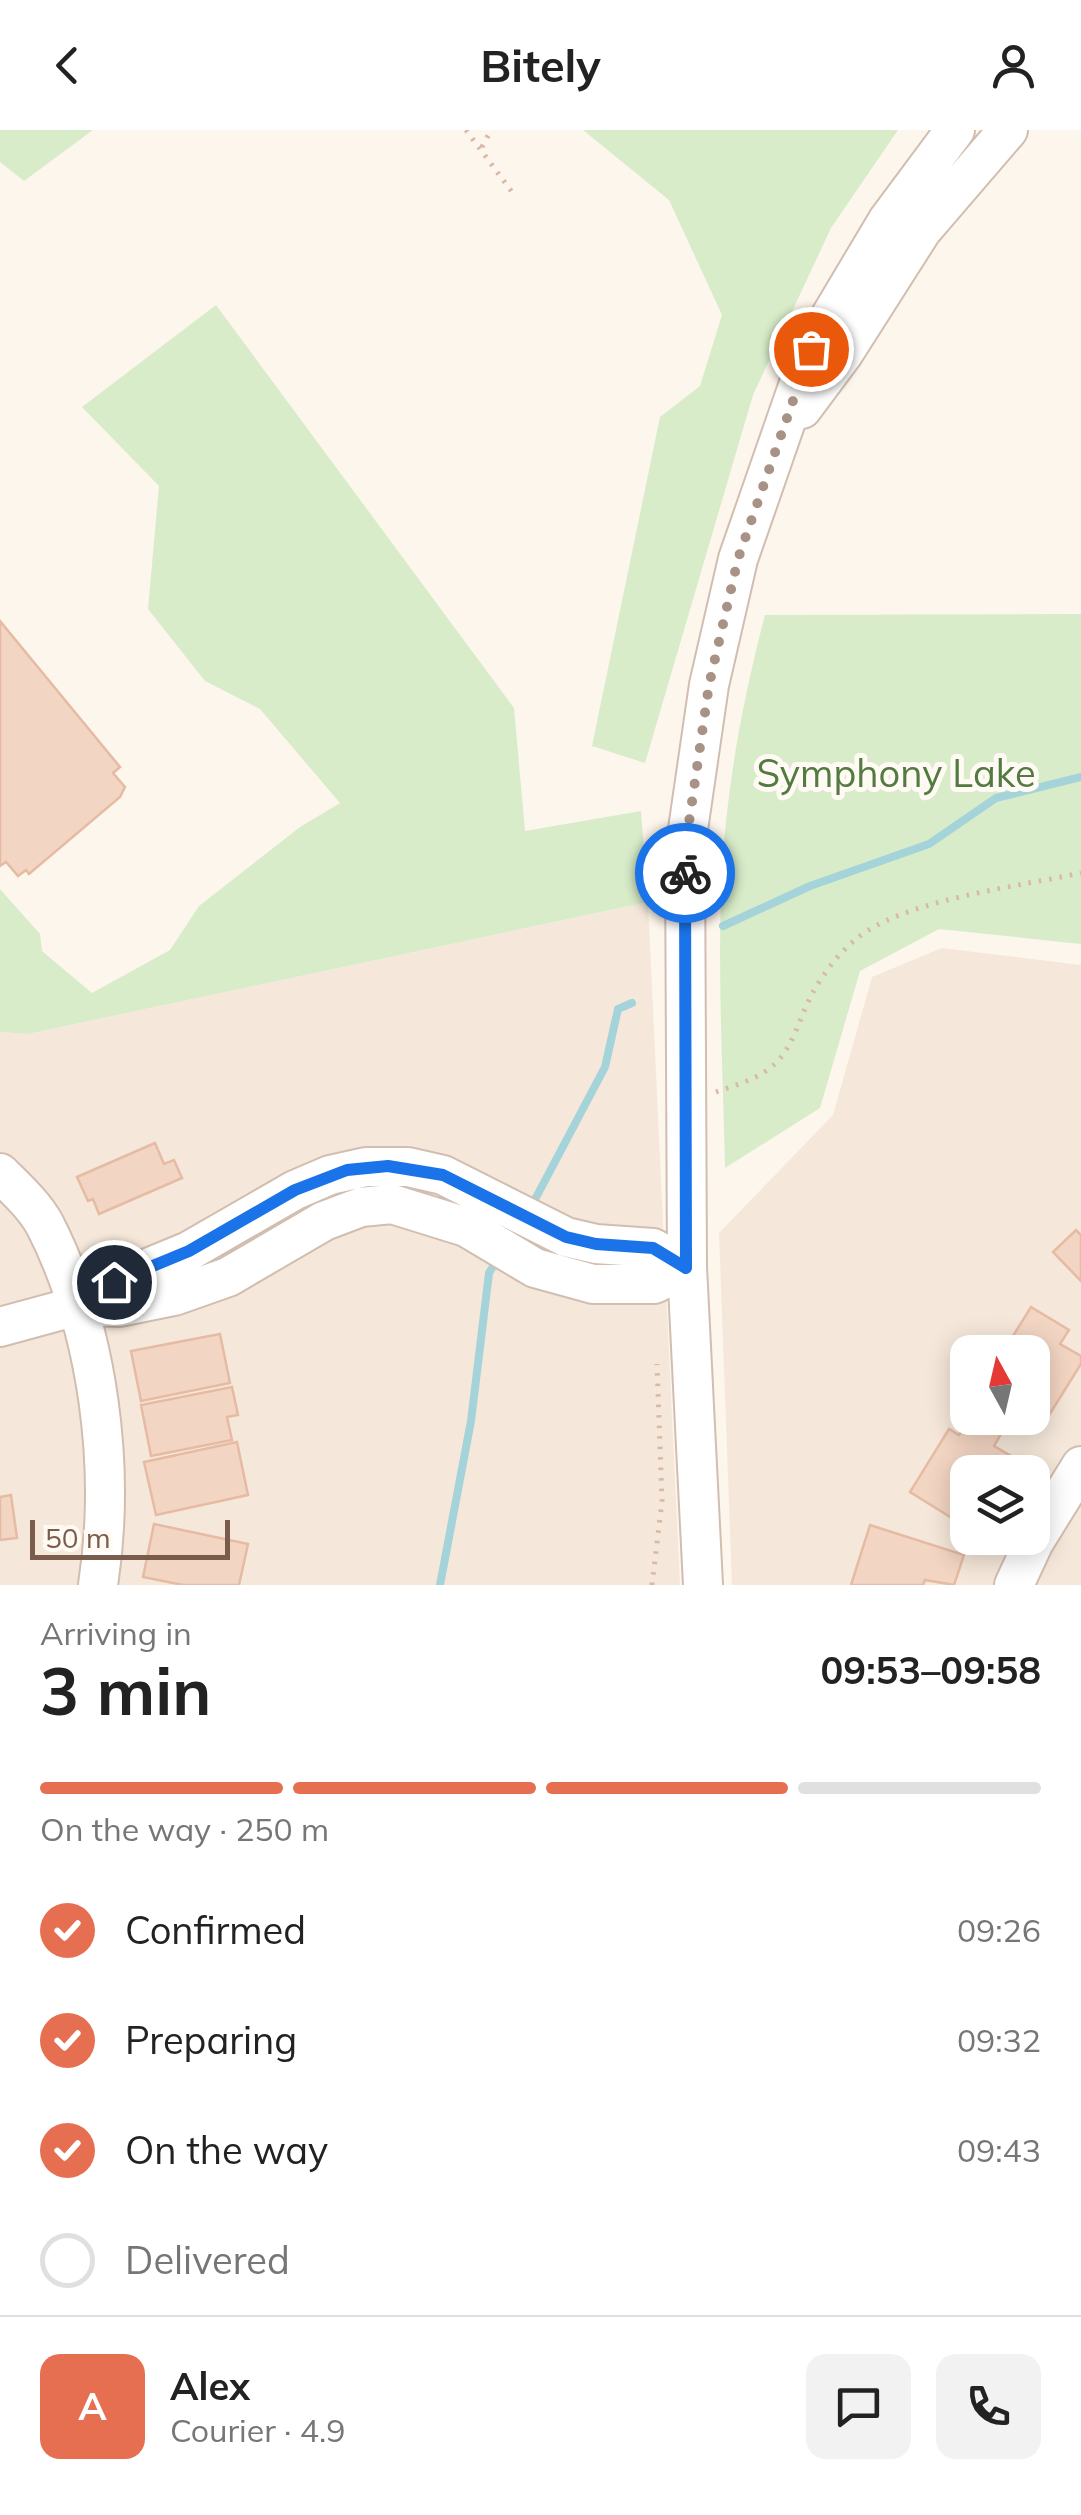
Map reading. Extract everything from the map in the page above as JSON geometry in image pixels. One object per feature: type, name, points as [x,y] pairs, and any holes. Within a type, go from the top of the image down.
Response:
[{"type":"street","points":[[703,1585],[686,1268],[685,850],[709,685],[738,559],[811,349],[888,220],[956,130]]},
{"type":"street","points":[[780,439],[843,354],[922,230],[1008,130]]},
{"type":"street","points":[[76,1306],[114,1282],[203,1244],[295,1190],[347,1170],[408,1167],[443,1175],[566,1237],[596,1244],[653,1248],[686,1268]]},
{"type":"street","points":[[0,1173],[44,1224],[76,1306],[96,1386],[104,1549],[98,1585]]},
{"type":"street","points":[[0,1327],[76,1306],[120,1307],[174,1296],[228,1276],[324,1221],[361,1208],[392,1204],[466,1228],[535,1268],[594,1284],[654,1284],[686,1268]]},
{"type":"street","points":[[1014,1585],[1034,1542],[1081,1466]]},
{"type":"path","points":[[466,130],[512,192]]},
{"type":"path","points":[[482,147],[491,130]]},
{"type":"path","points":[[716,1092],[752,1079],[776,1062],[790,1044],[820,981],[844,950],[874,926],[964,898],[1081,874]]},
{"type":"path","points":[[652,1585],[662,1501],[657,1358]]},
{"type":"shaded area","points":[[648,902],[680,1585],[0,1585],[0,1032],[28,1034]]},
{"type":"shaded area","points":[[942,948],[1081,965],[1081,1585],[732,1585],[719,1233],[833,1115],[872,977]]},
{"type":"green space","points":[[0,130],[93,130],[24,181],[0,162]]},
{"type":"green space","points":[[583,130],[898,130],[831,228],[753,395],[645,763],[592,746],[660,417],[700,386],[722,315],[669,200]]},
{"type":"green space","points":[[216,305],[514,708],[525,831],[641,811],[648,902],[28,1034],[0,1032],[0,889],[40,934],[42,951],[92,993],[170,950],[199,906],[300,827],[340,803],[260,709],[205,681],[148,609],[159,486],[82,407]]},
{"type":"green space","name":"Symphony Lake","points":[[1081,614],[1081,944],[939,929],[860,971],[820,1108],[725,1168],[720,982],[722,871],[737,742],[765,615]]},
{"type":"building","points":[[0,621],[120,767],[113,773],[125,787],[120,797],[29,874],[26,870],[18,876],[6,862],[0,866]]},
{"type":"building","points":[[155,1143],[164,1164],[174,1160],[182,1178],[99,1214],[77,1177]]},
{"type":"building","points":[[1076,1230],[1081,1235],[1081,1281],[1053,1252]]},
{"type":"building","points":[[1031,1307],[1069,1330],[1060,1344],[1081,1356],[1081,1364],[1050,1414],[1050,1335],[1014,1335]]},
{"type":"building","points":[[220,1334],[230,1383],[141,1401],[131,1351]]},
{"type":"building","points":[[232,1387],[238,1415],[227,1417],[232,1440],[151,1456],[141,1405]]},
{"type":"building","points":[[949,1429],[950,1435],[1000,1435],[994,1446],[1009,1455],[950,1455],[950,1517],[910,1492]]},
{"type":"building","points":[[237,1442],[248,1495],[156,1515],[144,1462]]},
{"type":"building","points":[[11,1495],[17,1538],[0,1540],[0,1497]]},
{"type":"building","points":[[154,1524],[248,1544],[239,1585],[183,1585],[143,1577]]},
{"type":"building","points":[[870,1525],[950,1551],[950,1555],[964,1555],[954,1585],[925,1580],[923,1585],[851,1585]]},
{"type":"waterway","points":[[723,926],[810,886],[929,844],[996,798],[1081,777]]},
{"type":"waterway","points":[[531,1207],[605,1067],[618,1009],[632,1003]]},
{"type":"waterway","points":[[440,1585],[471,1421],[489,1273],[497,1260]]},
{"type":"way so far","points":[[685,873],[709,685],[738,559],[811,349]]},
{"type":"route","points":[[114,1282],[189,1251],[295,1190],[330,1175],[388,1166],[443,1175],[566,1237],[596,1244],[653,1248],[686,1268],[685,873]]}]
